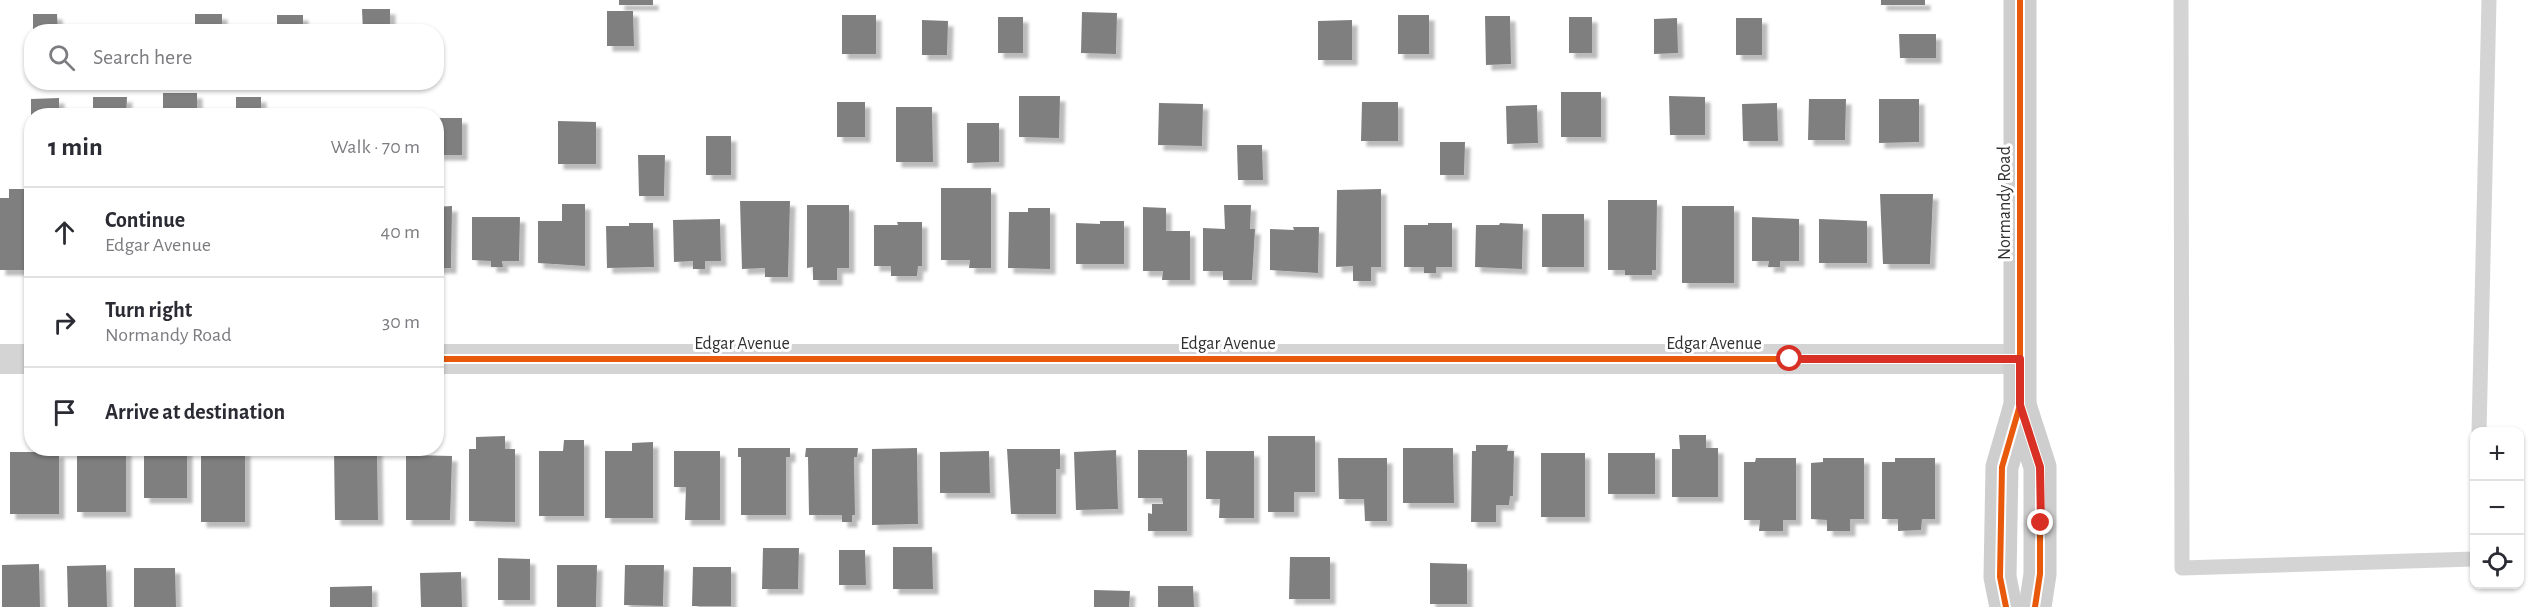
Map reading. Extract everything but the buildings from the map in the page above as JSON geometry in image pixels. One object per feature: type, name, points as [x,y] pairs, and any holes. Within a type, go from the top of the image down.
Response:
[{"type":"street","name":"Normandy Road","points":[[2006,607],[2000,578],[2002,467],[2020,405],[2020,0]]},
{"type":"street","points":[[0,359],[24,359]]},
{"type":"street","name":"Edgar Avenue","points":[[444,359],[2020,359]]},
{"type":"street","name":"Normandy Road","points":[[2020,405],[2040,467],[2040,574],[2035,607]]},
{"type":"lane","points":[[2181,0],[2182,568],[2470,559]]},
{"type":"lane","points":[[2479,427],[2489,0]]},
{"type":"cycle path","points":[[2006,607],[2000,577],[2002,467],[2020,405],[2020,0]]},
{"type":"cycle path","points":[[444,359],[2020,359]]},
{"type":"cycle path","points":[[2020,405],[2040,467],[2040,574],[2035,607]]},
{"type":"route","points":[[1790,359],[2020,359],[2020,405],[2040,467],[2041,523]]}]
